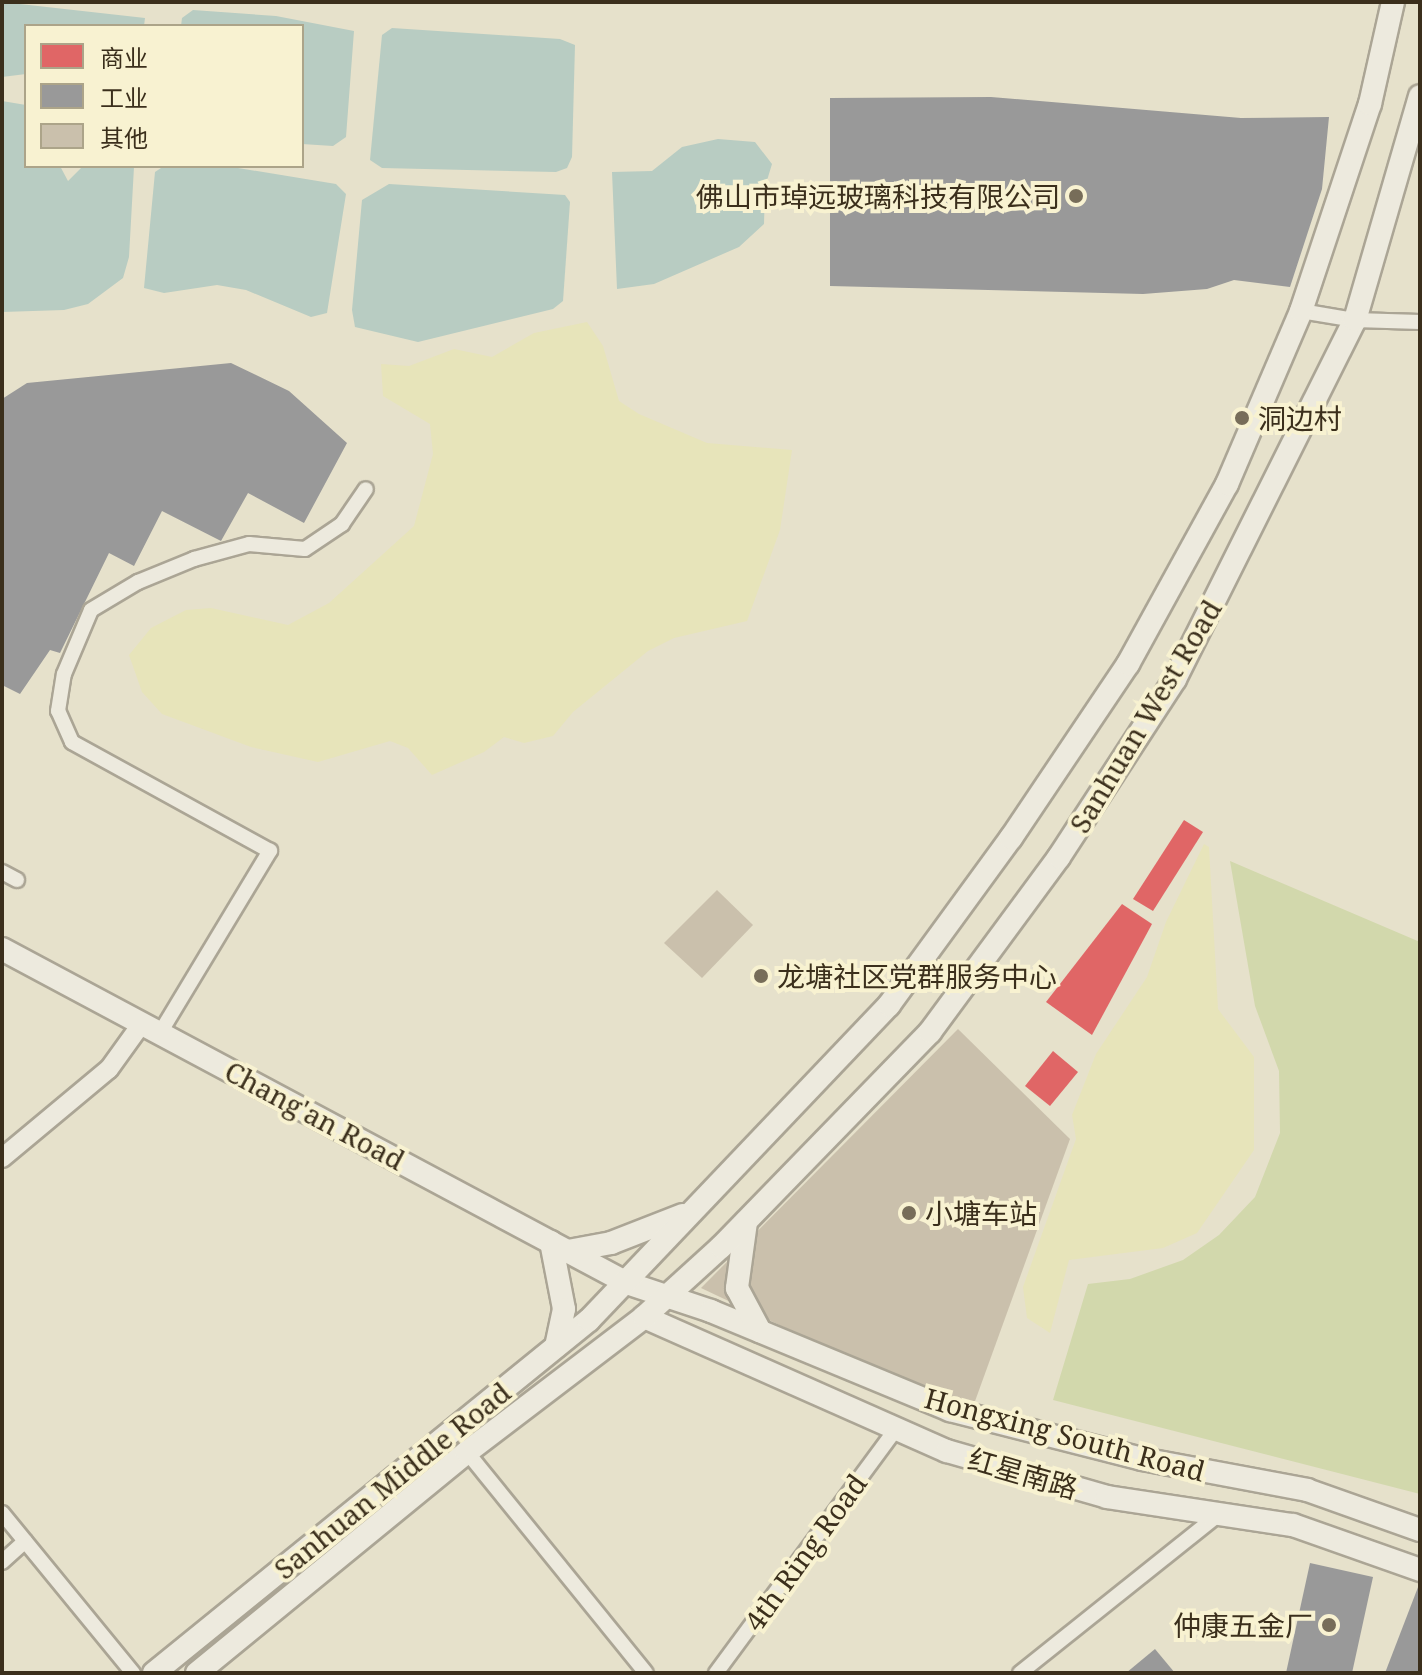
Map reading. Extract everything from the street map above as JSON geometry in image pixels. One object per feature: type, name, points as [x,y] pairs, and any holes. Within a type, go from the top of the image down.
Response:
[{"type":"main road","name":"Sanhuan Middle Road","points":[[154,1673],[556,1346],[627,1283],[889,1005],[1011,838],[1128,664],[1227,484],[1301,311],[1370,104],[1393,2]]},
{"type":"main road","name":"Sanhuan West Road","points":[[197,1673],[467,1452],[644,1317],[721,1247],[930,1032],[1059,857],[1175,679],[1355,320],[1420,96]]},
{"type":"main road","name":"Chang'an Road","points":[[2,949],[627,1283]]},
{"type":"main road","points":[[556,1346],[564,1309],[560,1247],[660,1227],[698,1207]]},
{"type":"main road","points":[[746,1221],[737,1288],[760,1331]]},
{"type":"main road","points":[[627,1283],[644,1317]]},
{"type":"main road","name":"Hongxing South Road","points":[[627,1283],[760,1331],[970,1415],[1142,1459],[1307,1490],[1420,1530]]},
{"type":"main road","name":"红星南路","points":[[644,1317],[947,1451],[1107,1497],[1293,1525],[1420,1570]]},
{"type":"main road","points":[[598,1352],[626,1339],[677,1333]]},
{"type":"street","points":[[1301,311],[1355,320],[1420,322]]},
{"type":"street","points":[[2,1158],[109,1069],[151,1028],[270,851],[72,742],[58,711],[64,674],[91,610],[138,582],[194,559],[249,544],[305,549],[342,524],[366,489]]},
{"type":"street","points":[[2,872],[17,880]]},
{"type":"street","name":"4th Ring Road","points":[[716,1673],[895,1430]]},
{"type":"street","points":[[467,1452],[646,1673]]},
{"type":"street","points":[[2,1513],[133,1673]]},
{"type":"street","points":[[1020,1673],[1219,1514]]},
{"type":"street","points":[[2,1562],[25,1541]]},
{"type":"shaded area","points":[[2,2],[145,18],[144,24],[24,24],[24,74],[2,77]]},
{"type":"shaded area","points":[[193,10],[276,16],[354,31],[346,137],[333,146],[304,144],[304,24],[181,24],[182,18]]},
{"type":"shaded area","points":[[392,28],[560,39],[575,45],[572,157],[567,168],[556,172],[382,168],[370,160],[382,35]]},
{"type":"shaded area","points":[[2,101],[24,105],[24,168],[61,168],[68,181],[81,168],[134,168],[129,257],[123,278],[88,304],[64,310],[2,312]]},
{"type":"shaded area","points":[[718,139],[755,142],[772,164],[765,187],[764,224],[739,247],[654,284],[617,289],[612,172],[652,171],[682,147]]},
{"type":"shaded area","points":[[161,168],[238,168],[336,184],[346,194],[327,313],[311,317],[246,290],[217,285],[164,293],[144,288],[155,172]]},
{"type":"shaded area","points":[[389,184],[565,195],[570,202],[563,301],[553,309],[418,342],[355,327],[352,310],[362,200]]},
{"type":"shaded area","points":[[587,322],[603,346],[619,401],[639,414],[707,443],[792,450],[780,530],[747,621],[674,638],[648,651],[573,712],[553,736],[524,743],[504,737],[484,752],[432,775],[408,748],[390,741],[318,762],[251,747],[162,714],[142,692],[129,655],[151,628],[186,610],[211,608],[288,625],[329,603],[414,526],[433,454],[430,424],[383,396],[381,364],[409,366],[454,349],[492,357],[534,333]]},
{"type":"shaded area","points":[[1204,844],[1209,847],[1218,1009],[1254,1057],[1254,1150],[1197,1233],[1163,1248],[1069,1260],[1050,1333],[1027,1318],[1023,1287],[1076,1139],[1072,1115],[1096,1054],[1147,977],[1166,922]]},
{"type":"green space","points":[[1230,861],[1420,942],[1420,1494],[1053,1400],[1088,1284],[1130,1279],[1183,1260],[1219,1235],[1255,1197],[1280,1133],[1279,1071],[1255,1006]]},
{"type":"building: 商业","points":[[1184,820],[1203,832],[1153,911],[1133,899]]},
{"type":"building: 商业","points":[[1122,904],[1152,924],[1092,1035],[1046,1002]]},
{"type":"building: 商业","points":[[1053,1051],[1078,1072],[1050,1106],[1025,1086]]},
{"type":"building: 工业","name":"佛山市琸远玻璃科技有限公司","points":[[991,97],[1241,118],[1329,117],[1322,189],[1290,287],[1234,280],[1207,289],[1143,294],[830,286],[830,98]]},
{"type":"building: 工业","points":[[231,363],[289,391],[347,443],[304,523],[248,493],[221,541],[162,511],[134,566],[109,553],[60,653],[50,650],[20,694],[2,685],[2,399],[27,383]]},
{"type":"building: 工业","name":"仲康五金厂","points":[[1310,1563],[1373,1577],[1352,1673],[1286,1673]]},
{"type":"building: 工业","points":[[1420,1582],[1420,1673],[1385,1673]]},
{"type":"building: 工业","points":[[1155,1649],[1175,1673],[1126,1673]]},
{"type":"building: 其他","points":[[717,890],[753,925],[702,978],[664,943]]},
{"type":"building: 其他","name":"小塘车站","points":[[958,1029],[1070,1139],[970,1415],[701,1288]]},
{"type":"place","name":"佛山市琸远玻璃科技有限公司","points":[[1076,196]]},
{"type":"place","name":"洞边村","points":[[1242,418]]},
{"type":"place","name":"龙塘社区党群服务中心","points":[[761,976]]},
{"type":"place","name":"小塘车站","points":[[909,1213]]},
{"type":"place","name":"仲康五金厂","points":[[1329,1625]]}]
